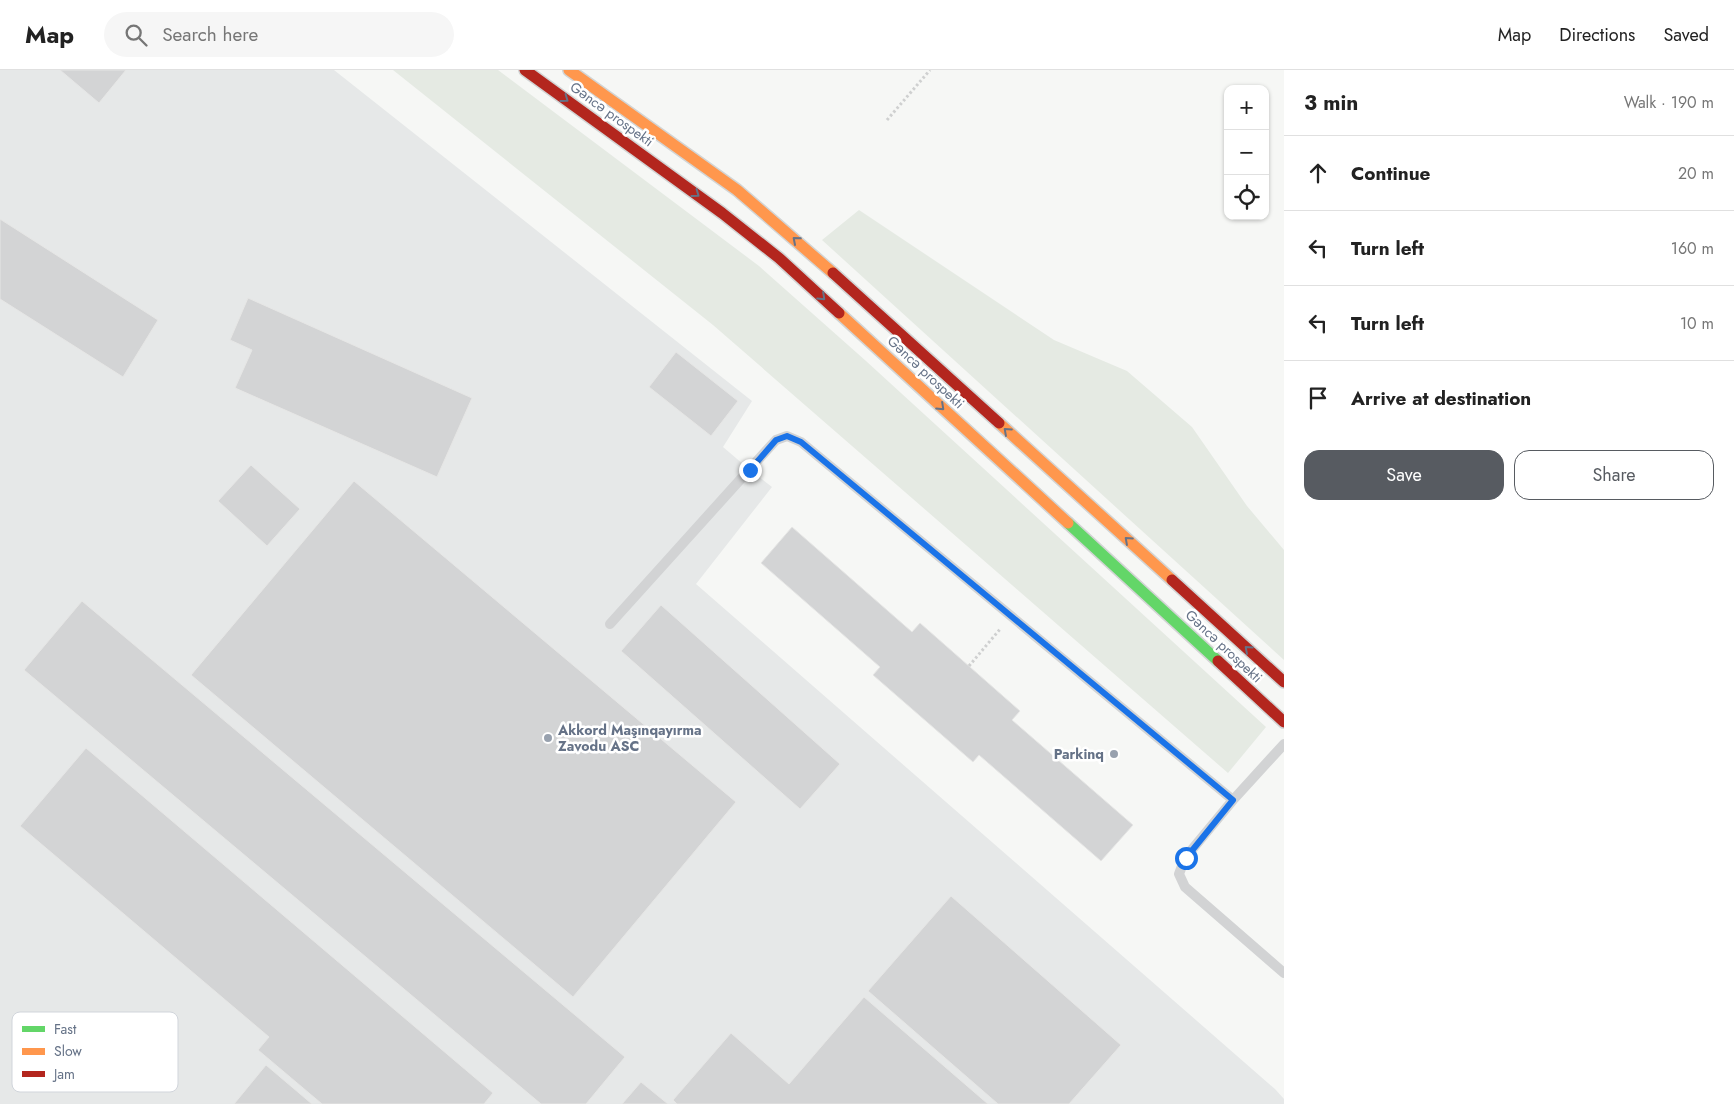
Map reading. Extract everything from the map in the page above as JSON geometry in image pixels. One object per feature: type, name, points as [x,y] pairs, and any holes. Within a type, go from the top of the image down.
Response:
[{"type":"main road","name":"Gəncə prospekti","points":[[525,70],[722,213],[780,258],[1284,722]]},
{"type":"main road","name":"Gəncə prospekti","points":[[569,70],[736,190],[794,238],[1284,682]]},
{"type":"lane","points":[[610,624],[776,440],[787,436],[801,442],[1233,800]]},
{"type":"lane","points":[[1284,744],[1233,800],[1186,858],[1179,874],[1185,887],[1284,972]]},
{"type":"path","points":[[887,120],[930,70]]},
{"type":"path","points":[[969,666],[1011,616]]},
{"type":"shaded area","points":[[0,70],[334,70],[752,401],[723,447],[772,487],[696,584],[1275,1089],[1284,1099],[1284,1104],[0,1104]]},
{"type":"shaded area","points":[[393,70],[498,70],[759,266],[866,361],[1266,727],[1228,773],[713,325]]},
{"type":"shaded area","points":[[859,210],[1054,340],[1127,371],[1192,427],[1247,506],[1284,550],[1284,660],[822,240]]},
{"type":"building","points":[[60,70],[126,70],[99,103]]},
{"type":"building","points":[[0,219],[158,320],[123,377],[0,299]]},
{"type":"building","points":[[248,298],[472,398],[437,477],[235,388],[252,350],[230,340]]},
{"type":"building","points":[[676,352],[738,401],[711,436],[649,387]]},
{"type":"building","points":[[251,465],[300,509],[267,546],[218,501]]},
{"type":"building","points":[[354,481],[736,802],[573,997],[191,675]]},
{"type":"building","points":[[792,527],[912,632],[920,623],[1020,711],[1012,720],[1133,825],[1101,861],[979,755],[973,762],[873,675],[880,667],[761,563]]},
{"type":"building","points":[[82,601],[625,1057],[586,1104],[541,1104],[24,670]]},
{"type":"building","points":[[661,605],[840,764],[800,809],[621,651]]},
{"type":"building","points":[[86,748],[493,1093],[484,1104],[322,1104],[258,1050],[269,1037],[20,826]]},
{"type":"building","points":[[951,896],[1121,1045],[1069,1104],[998,1104],[868,991]]},
{"type":"building","points":[[864,997],[988,1104],[677,1104],[673,1100],[731,1033],[789,1084]]},
{"type":"building","points":[[266,1065],[312,1104],[234,1104]]},
{"type":"building","points":[[641,1082],[668,1104],[622,1104]]},
{"type":"traffic: fast","points":[[1068,523],[1218,661]]},
{"type":"traffic: slow","points":[[569,70],[737,190],[833,273]]},
{"type":"traffic: slow","points":[[839,313],[1068,523]]},
{"type":"traffic: slow","points":[[999,423],[1172,580]]},
{"type":"traffic: jam","points":[[525,70],[722,213],[779,258],[839,313]]},
{"type":"traffic: jam","points":[[833,273],[999,423]]},
{"type":"traffic: jam","points":[[1172,580],[1284,682]]},
{"type":"traffic: jam","points":[[1218,661],[1284,722]]},
{"type":"place","name":"Akkord Maşınqayırma Zavodu ASC","points":[[548,738]]},
{"type":"place","name":"Parkinq","points":[[1114,754]]},
{"type":"route","points":[[750,470],[776,440],[787,436],[801,442],[1233,800],[1186,858]]}]
